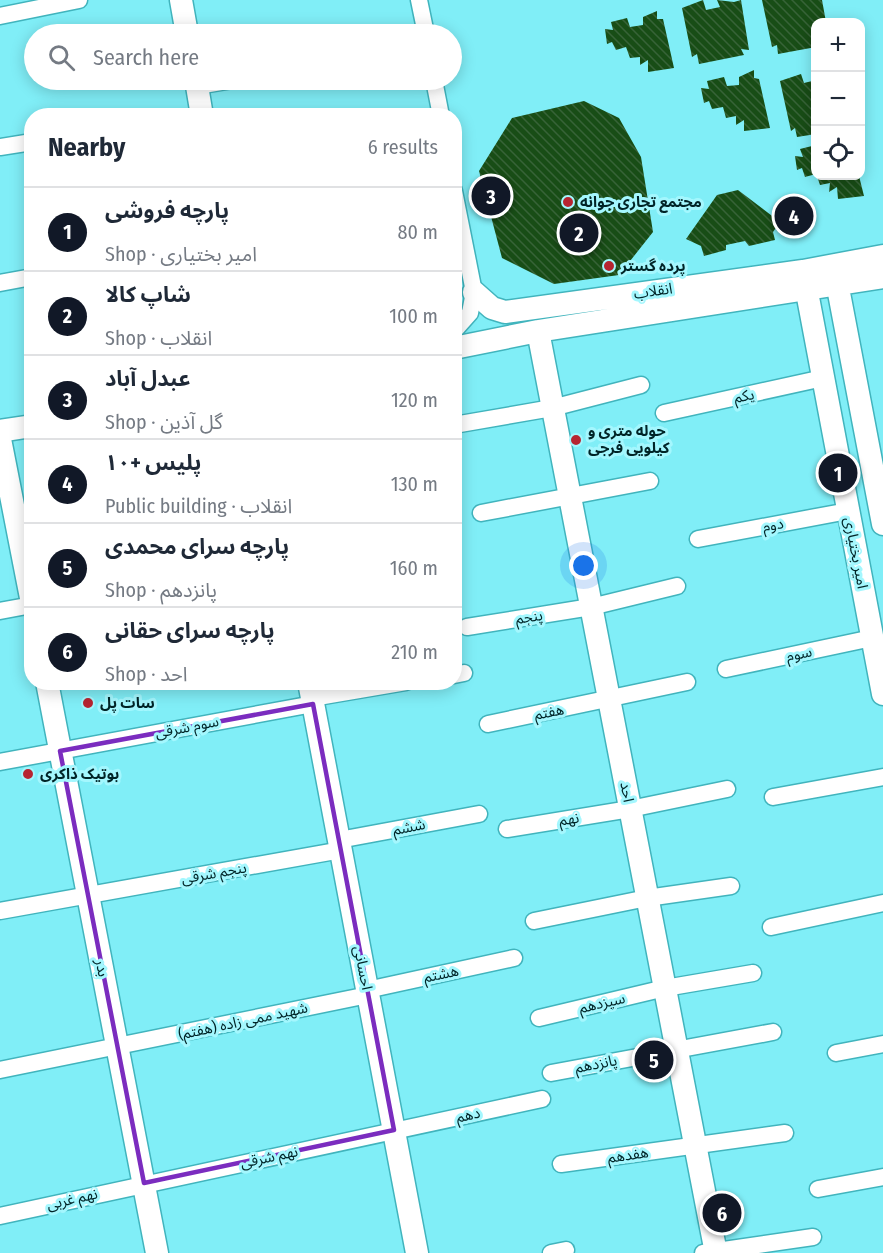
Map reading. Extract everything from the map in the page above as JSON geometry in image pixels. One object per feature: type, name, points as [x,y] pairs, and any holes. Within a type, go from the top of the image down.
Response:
[{"type":"street","points":[[0,16],[79,0]]},
{"type":"street","points":[[181,0],[185,24]]},
{"type":"street","points":[[419,0],[424,24]]},
{"type":"street","points":[[197,90],[199,108]]},
{"type":"street","points":[[436,90],[439,108]]},
{"type":"street","points":[[0,147],[24,143]]},
{"type":"street","points":[[462,231],[474,292],[470,313],[462,322]]},
{"type":"street","name":"انقلاب","points":[[462,346],[836,275],[883,256]]},
{"type":"street","points":[[836,275],[883,524]]},
{"type":"street","name":"انقلاب","points":[[836,275],[883,277]]},
{"type":"street","points":[[0,283],[24,278]]},
{"type":"street","name":"انقلاب","points":[[474,292],[492,308],[505,312],[805,281]]},
{"type":"street","name":"امیر بختیاری","points":[[805,281],[872,638],[880,660],[883,694]]},
{"type":"street","name":"احد","points":[[537,331],[677,1049],[712,1252]]},
{"type":"street","name":"یکم","points":[[664,413],[823,378]]},
{"type":"street","points":[[462,424],[552,408],[641,385]]},
{"type":"street","points":[[0,431],[24,427]]},
{"type":"street","points":[[0,439],[24,563]]},
{"type":"street","points":[[481,513],[650,481]]},
{"type":"street","name":"دوم","points":[[698,539],[848,512]]},
{"type":"street","points":[[591,607],[677,586]]},
{"type":"street","points":[[0,611],[24,606]]},
{"type":"street","name":"پنجم","points":[[467,627],[591,607]]},
{"type":"street","name":"سوم","points":[[726,669],[872,638]]},
{"type":"street","points":[[609,700],[687,682]]},
{"type":"street","name":"بدر","points":[[49,690],[157,1253]]},
{"type":"street","name":"سوم شرقی","points":[[0,762],[60,751],[312,695],[348,690]]},
{"type":"street","name":"احسانی","points":[[312,695],[417,1253]]},
{"type":"street","name":"هفتم","points":[[488,724],[609,700]]},
{"type":"street","points":[[773,797],[883,777]]},
{"type":"street","points":[[630,809],[727,789]]},
{"type":"street","name":"نهم","points":[[507,829],[630,809]]},
{"type":"street","name":"ششم","points":[[340,845],[479,814]]},
{"type":"street","name":"پنجم شرقی","points":[[0,911],[340,845]]},
{"type":"street","points":[[534,921],[647,898],[731,886]]},
{"type":"street","points":[[771,927],[883,903]]},
{"type":"street","name":"هشتم","points":[[368,993],[514,958]]},
{"type":"street","name":"سیزدهم","points":[[539,1017],[665,988],[753,973]]},
{"type":"street","name":"شهید ممی زاده (هفتم)","points":[[0,1070],[368,993]]},
{"type":"street","name":"پانزدهم","points":[[551,1073],[773,1032]]},
{"type":"street","points":[[836,1053],[883,1044]]},
{"type":"street","name":"دهم","points":[[394,1130],[542,1099]]},
{"type":"street","name":"نهم شرقی","points":[[144,1183],[394,1130]]},
{"type":"street","name":"هفدهم","points":[[561,1164],[785,1133]]},
{"type":"street","points":[[818,1190],[883,1177]]},
{"type":"street","name":"نهم غربی","points":[[0,1216],[144,1183]]},
{"type":"street","points":[[712,1252],[813,1237]]},
{"type":"highlighted area","points":[[313,704],[394,1130],[144,1183],[60,751]]},
{"type":"building","points":[[703,0],[706,10],[720,7],[717,0],[734,2],[741,0],[749,50],[741,49],[744,55],[699,64],[697,54],[692,57],[682,8]]},
{"type":"building","points":[[762,0],[822,0],[825,18],[811,18],[811,48],[778,54],[777,45],[772,47]]},
{"type":"building","points":[[657,11],[657,19],[663,19],[674,68],[648,72],[648,60],[640,65],[640,57],[630,58],[626,47],[616,50],[612,42],[607,44],[605,29],[613,30],[611,22],[627,18],[630,27],[643,25],[643,17]]},
{"type":"building","points":[[754,70],[754,78],[759,79],[770,128],[744,131],[744,120],[736,125],[736,116],[726,118],[723,107],[712,109],[709,101],[704,103],[701,88],[709,89],[707,81],[724,77],[727,86],[739,85],[739,77]]},
{"type":"building","points":[[801,74],[804,83],[811,81],[811,135],[797,137],[795,128],[791,131],[780,81]]},
{"type":"building","name":"مجتمع تجاری جوانه","points":[[584,101],[619,118],[641,157],[653,232],[619,275],[554,284],[502,258],[479,171],[512,118]]},
{"type":"building","points":[[811,146],[811,175],[805,177],[802,168],[797,170],[795,156],[803,157],[800,149]]},
{"type":"building","points":[[818,180],[860,180],[864,196],[838,199],[837,187],[829,192],[830,183],[820,185]]},
{"type":"building","points":[[738,190],[780,222],[773,232],[775,240],[749,246],[745,241],[726,245],[726,250],[704,256],[701,246],[686,239],[717,195]]},
{"type":"place","name":"عبدل آباد","points":[[491,196]]},
{"type":"place","name":"مجتمع تجاری جوانه","points":[[568,202]]},
{"type":"place","name":"پلیس +۱۰","points":[[794,216]]},
{"type":"place","name":"شاپ کالا","points":[[579,233]]},
{"type":"place","name":"پرده گستر","points":[[609,266]]},
{"type":"place","name":"حوله متری و کیلویی فرجی","points":[[576,440]]},
{"type":"place","name":"پارچه فروشی","points":[[838,473]]},
{"type":"place","name":"سات پل","points":[[88,703]]},
{"type":"place","name":"بوتیک ذاکری","points":[[28,774]]},
{"type":"place","name":"پارچه سرای محمدی","points":[[654,1060]]},
{"type":"place","name":"پارچه سرای حقانی","points":[[722,1213]]}]
